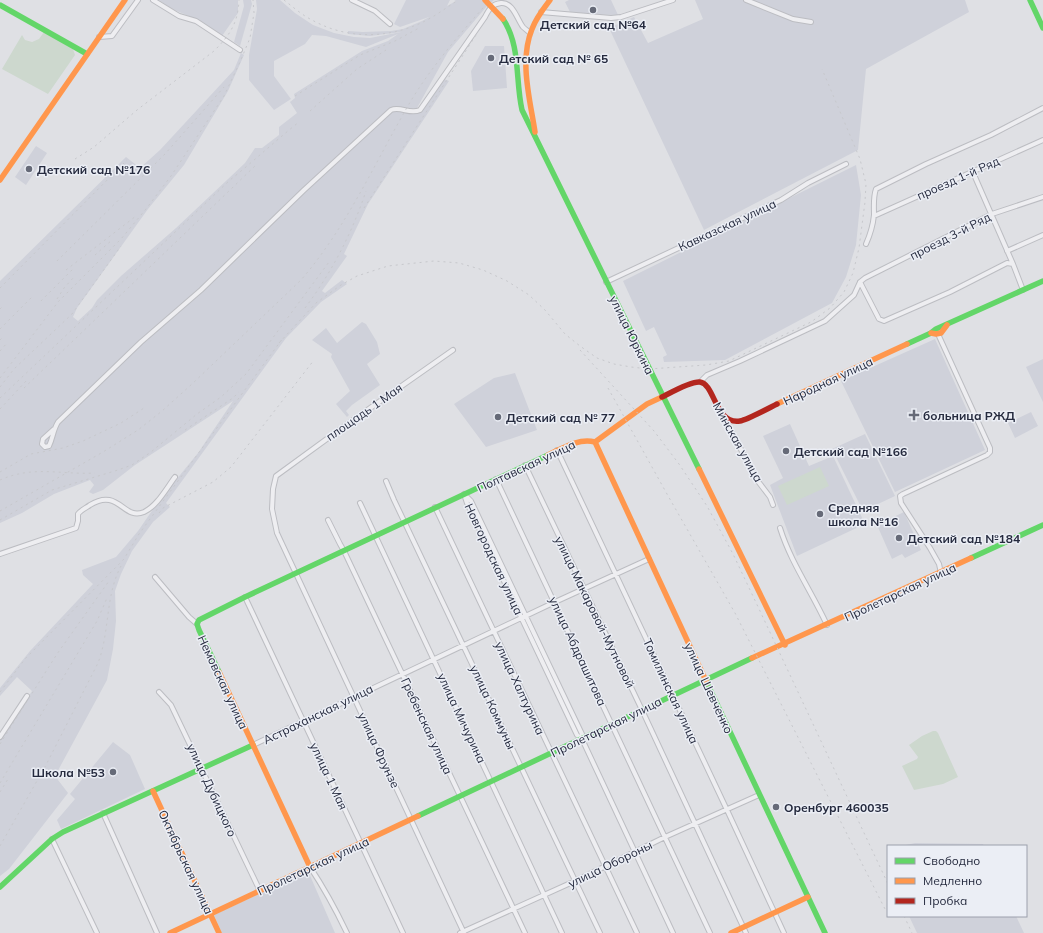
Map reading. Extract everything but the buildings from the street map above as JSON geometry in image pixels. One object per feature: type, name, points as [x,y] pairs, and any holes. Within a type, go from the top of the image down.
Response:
[{"type":"main road","points":[[0,180],[125,0]]},
{"type":"main road","name":"улица Юркина","points":[[485,0],[503,19],[509,28],[514,42],[519,99],[522,110],[535,139],[785,645]]},
{"type":"main road","points":[[535,139],[526,59],[530,33],[541,12],[550,0]]},
{"type":"main road","points":[[1030,0],[1043,28]]},
{"type":"main road","points":[[0,5],[87,54]]},
{"type":"main road","points":[[519,99],[523,102],[528,101],[530,98]]},
{"type":"main road","name":"Народная улица","points":[[724,417],[732,421],[740,421],[931,333],[936,329],[947,326],[1043,281]]},
{"type":"main road","name":"Народная улица","points":[[938,334],[943,332],[947,326]]},
{"type":"main road","points":[[931,333],[938,334]]},
{"type":"main road","points":[[595,442],[647,404],[693,383],[700,382]]},
{"type":"main road","name":"Минская улица","points":[[700,382],[709,390],[724,417]]},
{"type":"main road","name":"Полтавская улица","points":[[197,624],[202,618],[245,597],[557,450],[581,440],[595,442]]},
{"type":"main road","name":"улица Шевченко","points":[[595,442],[825,933]]},
{"type":"main road","name":"Пролетарская улица","points":[[170,933],[673,695],[1043,526]]},
{"type":"main road","name":"Немовская улица","points":[[197,624],[310,867]]},
{"type":"main road","name":"Астраханская улица","points":[[0,887],[52,839],[63,832],[253,745]]},
{"type":"main road","name":"Октябрьская улица","points":[[153,791],[219,933]]},
{"type":"main road","points":[[731,933],[745,930],[774,913],[808,897]]},
{"type":"street","points":[[100,37],[112,36],[138,0]]},
{"type":"street","points":[[153,0],[179,16],[196,21],[240,50]]},
{"type":"street","points":[[352,0],[375,11],[390,24]]},
{"type":"street","points":[[541,12],[611,18],[621,17],[673,0]]},
{"type":"street","points":[[746,0],[793,19],[811,22]]},
{"type":"street","points":[[54,429],[58,422],[141,342],[201,290],[304,190],[391,110],[401,108],[405,111],[414,112],[420,110],[494,4],[503,2],[507,4],[514,12],[523,28],[530,33]]},
{"type":"street","points":[[866,244],[871,231],[874,216],[875,193],[879,187],[991,135],[1043,108]]},
{"type":"street","name":"проезд 1-й Ряд","points":[[874,216],[1043,140]]},
{"type":"street","name":"Кавказская улица","points":[[606,282],[781,200],[808,183],[846,164]]},
{"type":"street","points":[[975,177],[1023,290]]},
{"type":"street","name":"проезд 3-й Ряд","points":[[860,282],[865,278],[992,214],[1043,196]]},
{"type":"street","points":[[1007,251],[1043,235]]},
{"type":"street","points":[[860,282],[879,319],[884,321],[955,289],[1006,263],[1013,264]]},
{"type":"street","points":[[700,382],[707,375],[740,361],[825,320],[854,295],[860,282]]},
{"type":"street","points":[[938,334],[990,448],[990,452],[987,455],[900,496],[901,504],[930,548],[941,573]]},
{"type":"street","name":"площадь 1 Мая","points":[[276,476],[453,350]]},
{"type":"street","name":"Минская улица","points":[[724,417],[757,480],[770,497],[773,505]]},
{"type":"street","name":"Томилинская улица","points":[[557,450],[784,933]]},
{"type":"street","name":"улица Макаровой-Мутновой","points":[[525,465],[745,930]]},
{"type":"street","name":"улица Фрунзе","points":[[276,476],[272,509],[277,533],[463,932]]},
{"type":"street","points":[[0,554],[76,528],[78,514],[98,500],[105,499],[113,501],[132,513],[137,514],[145,512],[156,503],[175,477]]},
{"type":"street","name":"улица Абдрашитова","points":[[496,479],[710,933]]},
{"type":"street","name":"улица Коммуны","points":[[386,481],[404,522],[464,645],[600,933]]},
{"type":"street","name":"Новгородская улица","points":[[464,494],[472,501],[582,734],[582,739],[673,933]]},
{"type":"street","name":"Новгородская улица","points":[[464,494],[577,735],[582,739]]},
{"type":"street","name":"улица Мичурина","points":[[360,503],[562,933]]},
{"type":"street","name":"улица Халтурина","points":[[435,507],[636,933]]},
{"type":"street","name":"Гребенская улица","points":[[328,520],[344,550],[525,933]]},
{"type":"street","points":[[780,528],[784,542],[799,573],[827,625]]},
{"type":"street","name":"Астраханская улица","points":[[253,745],[526,615],[649,559]]},
{"type":"street","points":[[155,577],[189,617],[197,624]]},
{"type":"street","name":"улица 1 Мая","points":[[245,597],[403,933]]},
{"type":"street","name":"улица Дубицкого","points":[[159,692],[172,704],[260,891]]},
{"type":"street","points":[[0,737],[27,696]]},
{"type":"street","name":"улица Обороны","points":[[463,932],[665,837],[760,795]]},
{"type":"street","points":[[103,813],[157,933]]},
{"type":"street","points":[[52,839],[97,933]]},
{"type":"street","name":"Немовская улица","points":[[310,867],[323,886],[347,933]]},
{"type":"shaded area","points":[[159,0],[238,0],[238,13],[222,36],[196,19],[172,9]]},
{"type":"shaded area","points":[[243,0],[251,0],[252,4],[240,46],[234,42],[244,6]]},
{"type":"shaded area","points":[[256,0],[280,0],[295,13],[313,25],[334,33],[354,37],[370,38],[401,32],[370,36],[348,34],[348,31],[391,31],[403,29],[429,17],[400,27],[394,24],[406,0],[450,0],[447,6],[456,1],[454,0],[494,0],[487,6],[448,52],[417,108],[411,109],[408,114],[420,113],[444,79],[449,81],[368,204],[344,254],[347,256],[322,291],[325,293],[342,280],[347,284],[321,302],[286,338],[166,503],[170,507],[153,522],[132,551],[115,591],[116,621],[113,649],[107,680],[55,776],[68,793],[9,869],[0,876],[0,740],[32,691],[17,677],[0,696],[0,688],[30,651],[93,584],[83,575],[82,570],[116,557],[198,453],[233,401],[135,465],[103,490],[93,494],[89,492],[94,485],[90,480],[54,494],[22,513],[0,523],[0,281],[126,157],[140,168],[160,150],[234,70],[241,53],[244,55],[228,91],[184,165],[148,209],[77,308],[73,317],[78,321],[121,276],[176,228],[245,163],[255,148],[262,148],[279,135],[279,127],[297,113],[290,102],[295,98],[294,94],[362,51],[388,41],[398,34],[366,47],[326,36],[312,35],[305,44],[274,61],[274,76],[291,99],[274,110],[249,80],[249,55],[257,9]]},
{"type":"shaded area","name":"Детский сад №64","points":[[569,0],[611,0],[618,15],[571,14],[565,2]]},
{"type":"shaded area","points":[[695,0],[965,0],[969,12],[866,69],[858,150],[704,230],[609,28],[634,17],[648,43],[703,19]]},
{"type":"shaded area","points":[[44,32],[73,49],[75,55],[48,94],[2,69],[22,35],[25,40],[32,42],[39,39]]},
{"type":"shaded area","name":"Детский сад № 65","points":[[485,46],[504,46],[507,88],[473,91],[471,71]]},
{"type":"shaded area","name":"Детский сад №176","points":[[36,146],[47,153],[26,185],[15,177]]},
{"type":"shaded area","points":[[856,165],[861,195],[856,245],[846,277],[832,303],[725,360],[664,362],[663,357],[667,355],[654,327],[646,331],[623,281]]},
{"type":"shaded area","points":[[362,322],[366,324],[377,342],[380,354],[367,364],[380,385],[352,405],[346,411],[349,415],[347,417],[336,404],[350,391],[331,357],[332,354],[312,340],[326,328],[337,343]]},
{"type":"shaded area","name":"больница РЖД","points":[[935,339],[985,450],[895,492],[841,381]]},
{"type":"shaded area","points":[[1043,359],[1043,402],[1026,367]]},
{"type":"shaded area","name":"Детский сад № 77","points":[[515,373],[537,430],[486,447],[454,404],[494,378]]},
{"type":"shaded area","points":[[1031,412],[1038,426],[1015,438],[1008,423]]},
{"type":"shaded area","name":"Средняя школа №16","points":[[790,424],[809,466],[833,456],[865,524],[797,556],[770,485],[783,478],[763,436]]},
{"type":"shaded area","points":[[865,434],[895,496],[863,511],[832,449]]},
{"type":"shaded area","points":[[820,467],[829,486],[787,505],[778,486]]},
{"type":"shaded area","name":"Детский сад №184","points":[[904,512],[921,550],[905,558],[902,554],[892,559],[877,525]]},
{"type":"shaded area","points":[[933,731],[938,733],[958,777],[943,784],[914,790],[902,766],[917,759],[918,757],[909,745],[922,736]]},
{"type":"shaded area","name":"Школа №53","points":[[113,742],[130,755],[145,789],[61,829],[57,820],[75,799],[70,794]]},
{"type":"shaded area","points":[[915,843],[984,845],[906,845]]},
{"type":"shaded area","points":[[308,871],[335,933],[222,933],[214,915]]},
{"type":"shaded area","points":[[909,917],[1016,917],[1024,933],[917,933]]},
{"type":"railway","points":[[75,159],[94,147],[137,110],[214,51],[225,40],[235,22],[239,0]]},
{"type":"railway","points":[[0,378],[58,302],[121,239],[171,176],[224,96],[240,62],[250,38],[254,13],[253,0]]},
{"type":"railway","points":[[284,0],[305,16],[325,26],[338,31],[366,35],[394,32],[408,28],[431,18],[458,0]]},
{"type":"railway","points":[[0,511],[103,452],[138,430],[192,384],[301,280],[317,260],[345,219],[405,111],[424,81],[490,0]]},
{"type":"railway","points":[[295,96],[360,55],[395,41],[419,28]]},
{"type":"railway","points":[[364,208],[478,32]]},
{"type":"railway","points":[[310,111],[357,69],[386,50]]},
{"type":"railway","points":[[279,343],[316,303],[341,285],[357,276],[388,266],[434,261],[459,263],[483,270],[507,281],[529,295],[545,310],[565,334],[597,358],[614,364],[631,367],[649,369],[706,365],[729,361],[811,322],[830,308],[844,292],[853,273],[859,248],[866,184],[860,159],[822,69]]},
{"type":"railway","points":[[57,261],[165,154],[224,87]]},
{"type":"railway","points":[[0,398],[230,180],[299,122]]},
{"type":"railway","points":[[0,288],[127,160]]},
{"type":"railway","points":[[24,388],[256,165]]},
{"type":"railway","points":[[305,308],[324,280],[348,237],[366,191]]},
{"type":"railway","points":[[66,270],[136,216]]},
{"type":"railway","points":[[95,255],[112,240]]},
{"type":"railway","points":[[0,387],[14,369],[72,314],[121,246]]},
{"type":"railway","points":[[0,520],[52,490],[132,465],[151,452],[197,414],[221,397],[246,374],[329,262]]},
{"type":"railway","points":[[41,301],[74,268]]},
{"type":"railway","points":[[57,299],[74,277]]},
{"type":"railway","points":[[0,329],[32,297]]},
{"type":"railway","points":[[0,692],[25,659],[124,559],[139,534],[283,338]]},
{"type":"railway","points":[[0,351],[7,343]]},
{"type":"railway","points":[[580,350],[654,431],[679,464],[707,506],[733,554],[887,882]]},
{"type":"railway","points":[[159,513],[163,508],[213,482],[231,467],[314,360]]},
{"type":"railway","points":[[0,409],[26,381]]},
{"type":"railway","points":[[608,388],[735,613],[886,911]]},
{"type":"railway","points":[[185,430],[233,398],[239,392]]},
{"type":"railway","points":[[0,472],[31,454],[63,448],[83,441],[121,423],[144,408]]},
{"type":"railway","points":[[0,480],[12,475],[36,472],[95,473]]},
{"type":"railway","points":[[0,846],[46,765],[98,663],[102,651],[112,589],[121,566]]},
{"type":"railway","points":[[0,744],[57,654],[109,581]]},
{"type":"railway","points":[[0,783],[97,621],[107,598]]},
{"type":"railway","points":[[0,792],[8,779]]},
{"type":"railway","points":[[904,917],[912,933]]},
{"type":"traffic: fast","points":[[1030,0],[1043,28]]},
{"type":"traffic: fast","points":[[0,5],[87,54]]},
{"type":"traffic: fast","points":[[503,19],[513,40],[522,110],[699,469]]},
{"type":"traffic: fast","points":[[907,344],[931,333],[936,329],[1043,281]]},
{"type":"traffic: fast","points":[[219,672],[199,630],[197,624],[199,620],[548,455]]},
{"type":"traffic: fast","points":[[971,558],[1043,525]]},
{"type":"traffic: fast","points":[[418,816],[752,658]]},
{"type":"traffic: fast","points":[[707,683],[825,933]]},
{"type":"traffic: fast","points":[[0,887],[52,839],[63,832],[253,745]]},
{"type":"traffic: slow","points":[[0,180],[125,0]]},
{"type":"traffic: slow","points":[[485,0],[503,19]]},
{"type":"traffic: slow","points":[[535,132],[528,93],[526,54],[528,41],[534,25],[550,0]]},
{"type":"traffic: slow","points":[[931,333],[941,333],[947,325]]},
{"type":"traffic: slow","points":[[777,404],[907,344]]},
{"type":"traffic: slow","points":[[548,455],[583,441],[595,442],[647,404],[662,397]]},
{"type":"traffic: slow","points":[[595,442],[707,683]]},
{"type":"traffic: slow","points":[[699,469],[785,645]]},
{"type":"traffic: slow","points":[[752,658],[971,558]]},
{"type":"traffic: slow","points":[[219,672],[310,867]]},
{"type":"traffic: slow","points":[[153,791],[219,933]]},
{"type":"traffic: slow","points":[[170,933],[418,816]]},
{"type":"traffic: slow","points":[[731,933],[808,897]]},
{"type":"traffic: jam","points":[[662,397],[686,385],[700,382],[705,384],[720,411],[725,417],[732,421],[743,420],[777,404]]},
{"type":"place","name":"Детский сад №64","points":[[593,10]]},
{"type":"place","name":"Детский сад № 65","points":[[491,58]]},
{"type":"place","name":"Детский сад №176","points":[[29,169]]},
{"type":"place","name":"больница РЖД","points":[[914,415]]},
{"type":"place","name":"Детский сад № 77","points":[[498,417]]},
{"type":"place","name":"Детский сад №166","points":[[786,451]]},
{"type":"place","name":"Средняя школа №16","points":[[820,514]]},
{"type":"place","name":"Детский сад №184","points":[[899,538]]},
{"type":"place","name":"Школа №53","points":[[113,772]]},
{"type":"place","name":"Оренбург 460035","points":[[776,807]]}]
